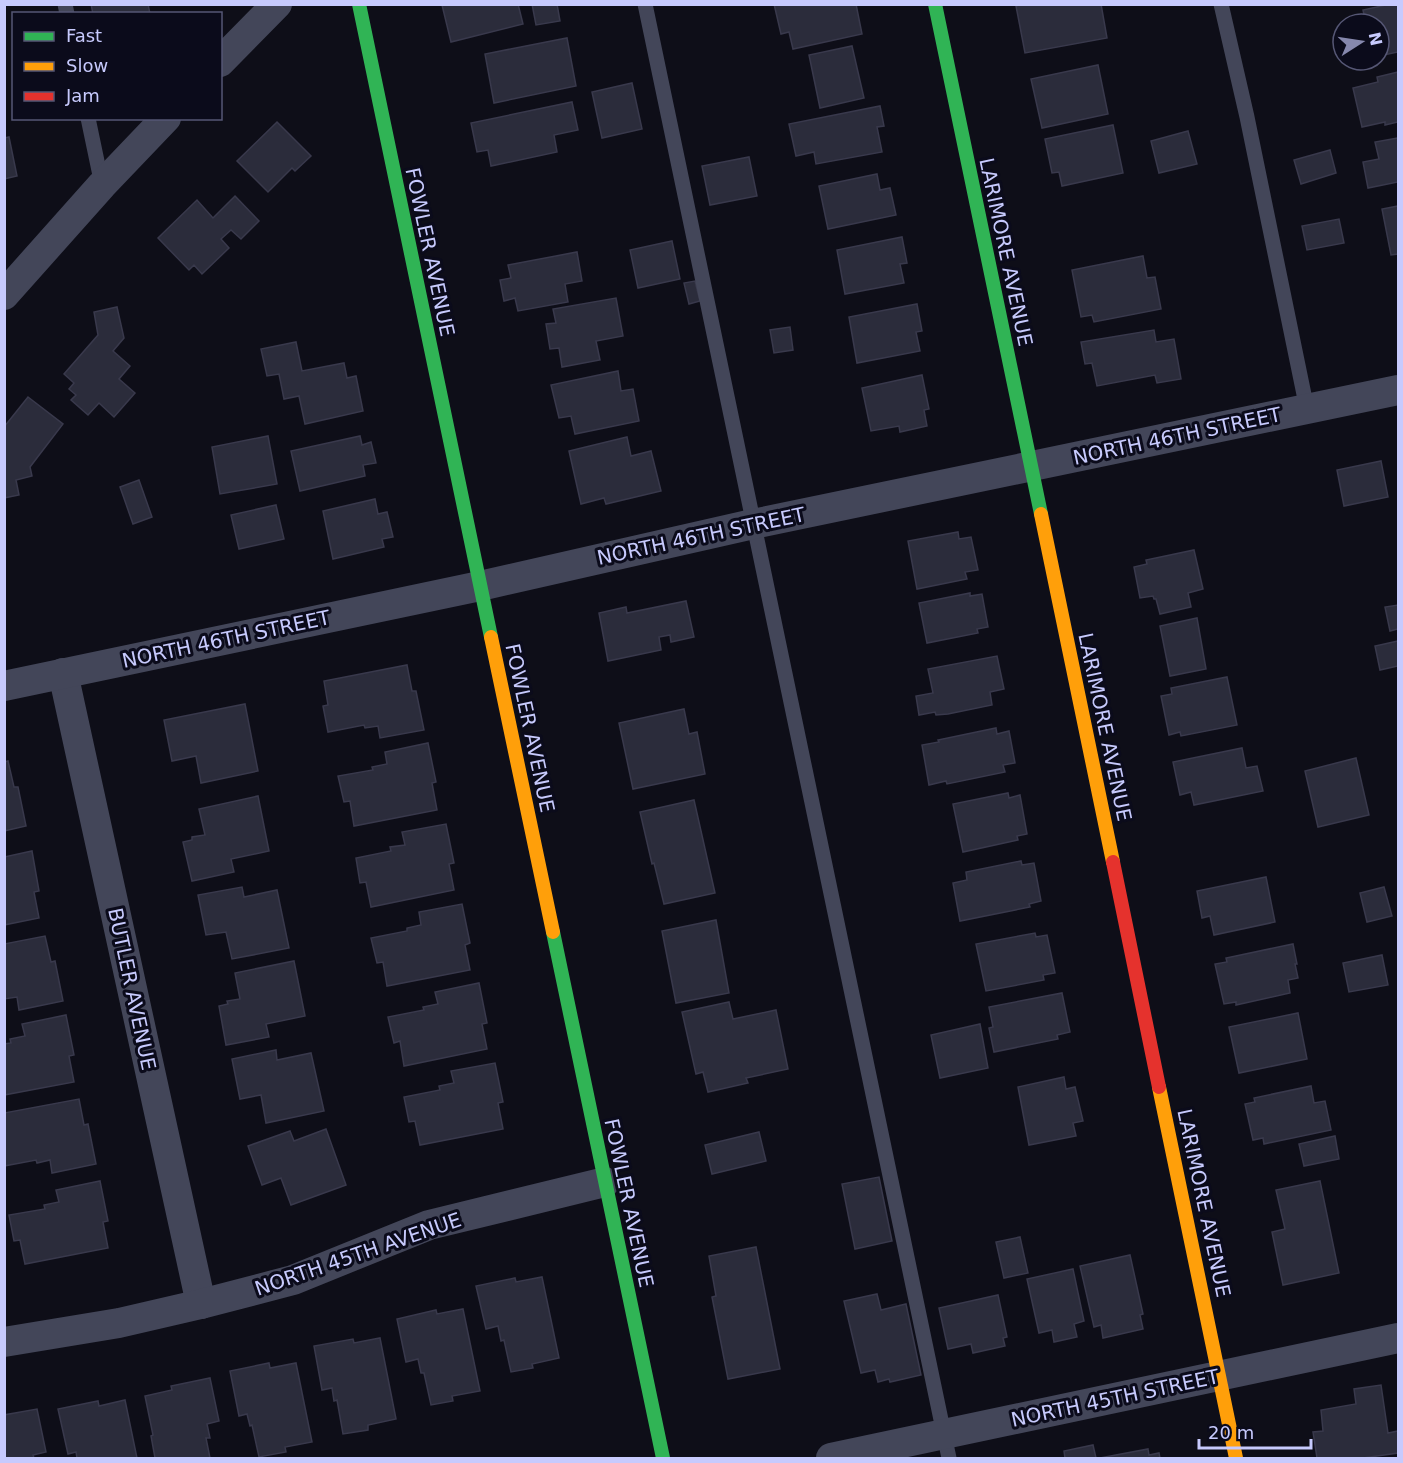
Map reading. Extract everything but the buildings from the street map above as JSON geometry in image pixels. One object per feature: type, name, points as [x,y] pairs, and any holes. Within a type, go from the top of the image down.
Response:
[{"type":"street","points":[[222,60],[277,4]]},
{"type":"street","name":"FOWLER AVENUE","points":[[359,4],[663,1458]]},
{"type":"street","name":"LARIMORE AVENUE","points":[[934,4],[1236,1458]]},
{"type":"street","points":[[4,295],[102,185],[164,120]]},
{"type":"street","name":"NORTH 46TH STREET","points":[[4,686],[480,586],[753,524],[1398,390]]},
{"type":"street","name":"BUTLER AVENUE","points":[[63,673],[201,1304]]},
{"type":"street","name":"NORTH 45TH AVENUE","points":[[4,1342],[118,1323],[293,1280],[429,1225],[605,1182]]},
{"type":"street","name":"NORTH 45TH STREET","points":[[831,1458],[946,1447],[1220,1376],[1398,1338]]},
{"type":"lane","points":[[645,4],[946,1447]]},
{"type":"lane","points":[[1221,4],[1247,117],[1307,409]]},
{"type":"lane","points":[[88,120],[102,185]]},
{"type":"traffic: fast","points":[[359,4],[491,637]]},
{"type":"traffic: fast","points":[[935,4],[1041,514]]},
{"type":"traffic: fast","points":[[553,932],[663,1458]]},
{"type":"traffic: slow","points":[[1041,514],[1113,862]]},
{"type":"traffic: slow","points":[[491,637],[553,932]]},
{"type":"traffic: slow","points":[[1159,1087],[1236,1458]]},
{"type":"traffic: jam","points":[[1113,862],[1159,1087]]}]
